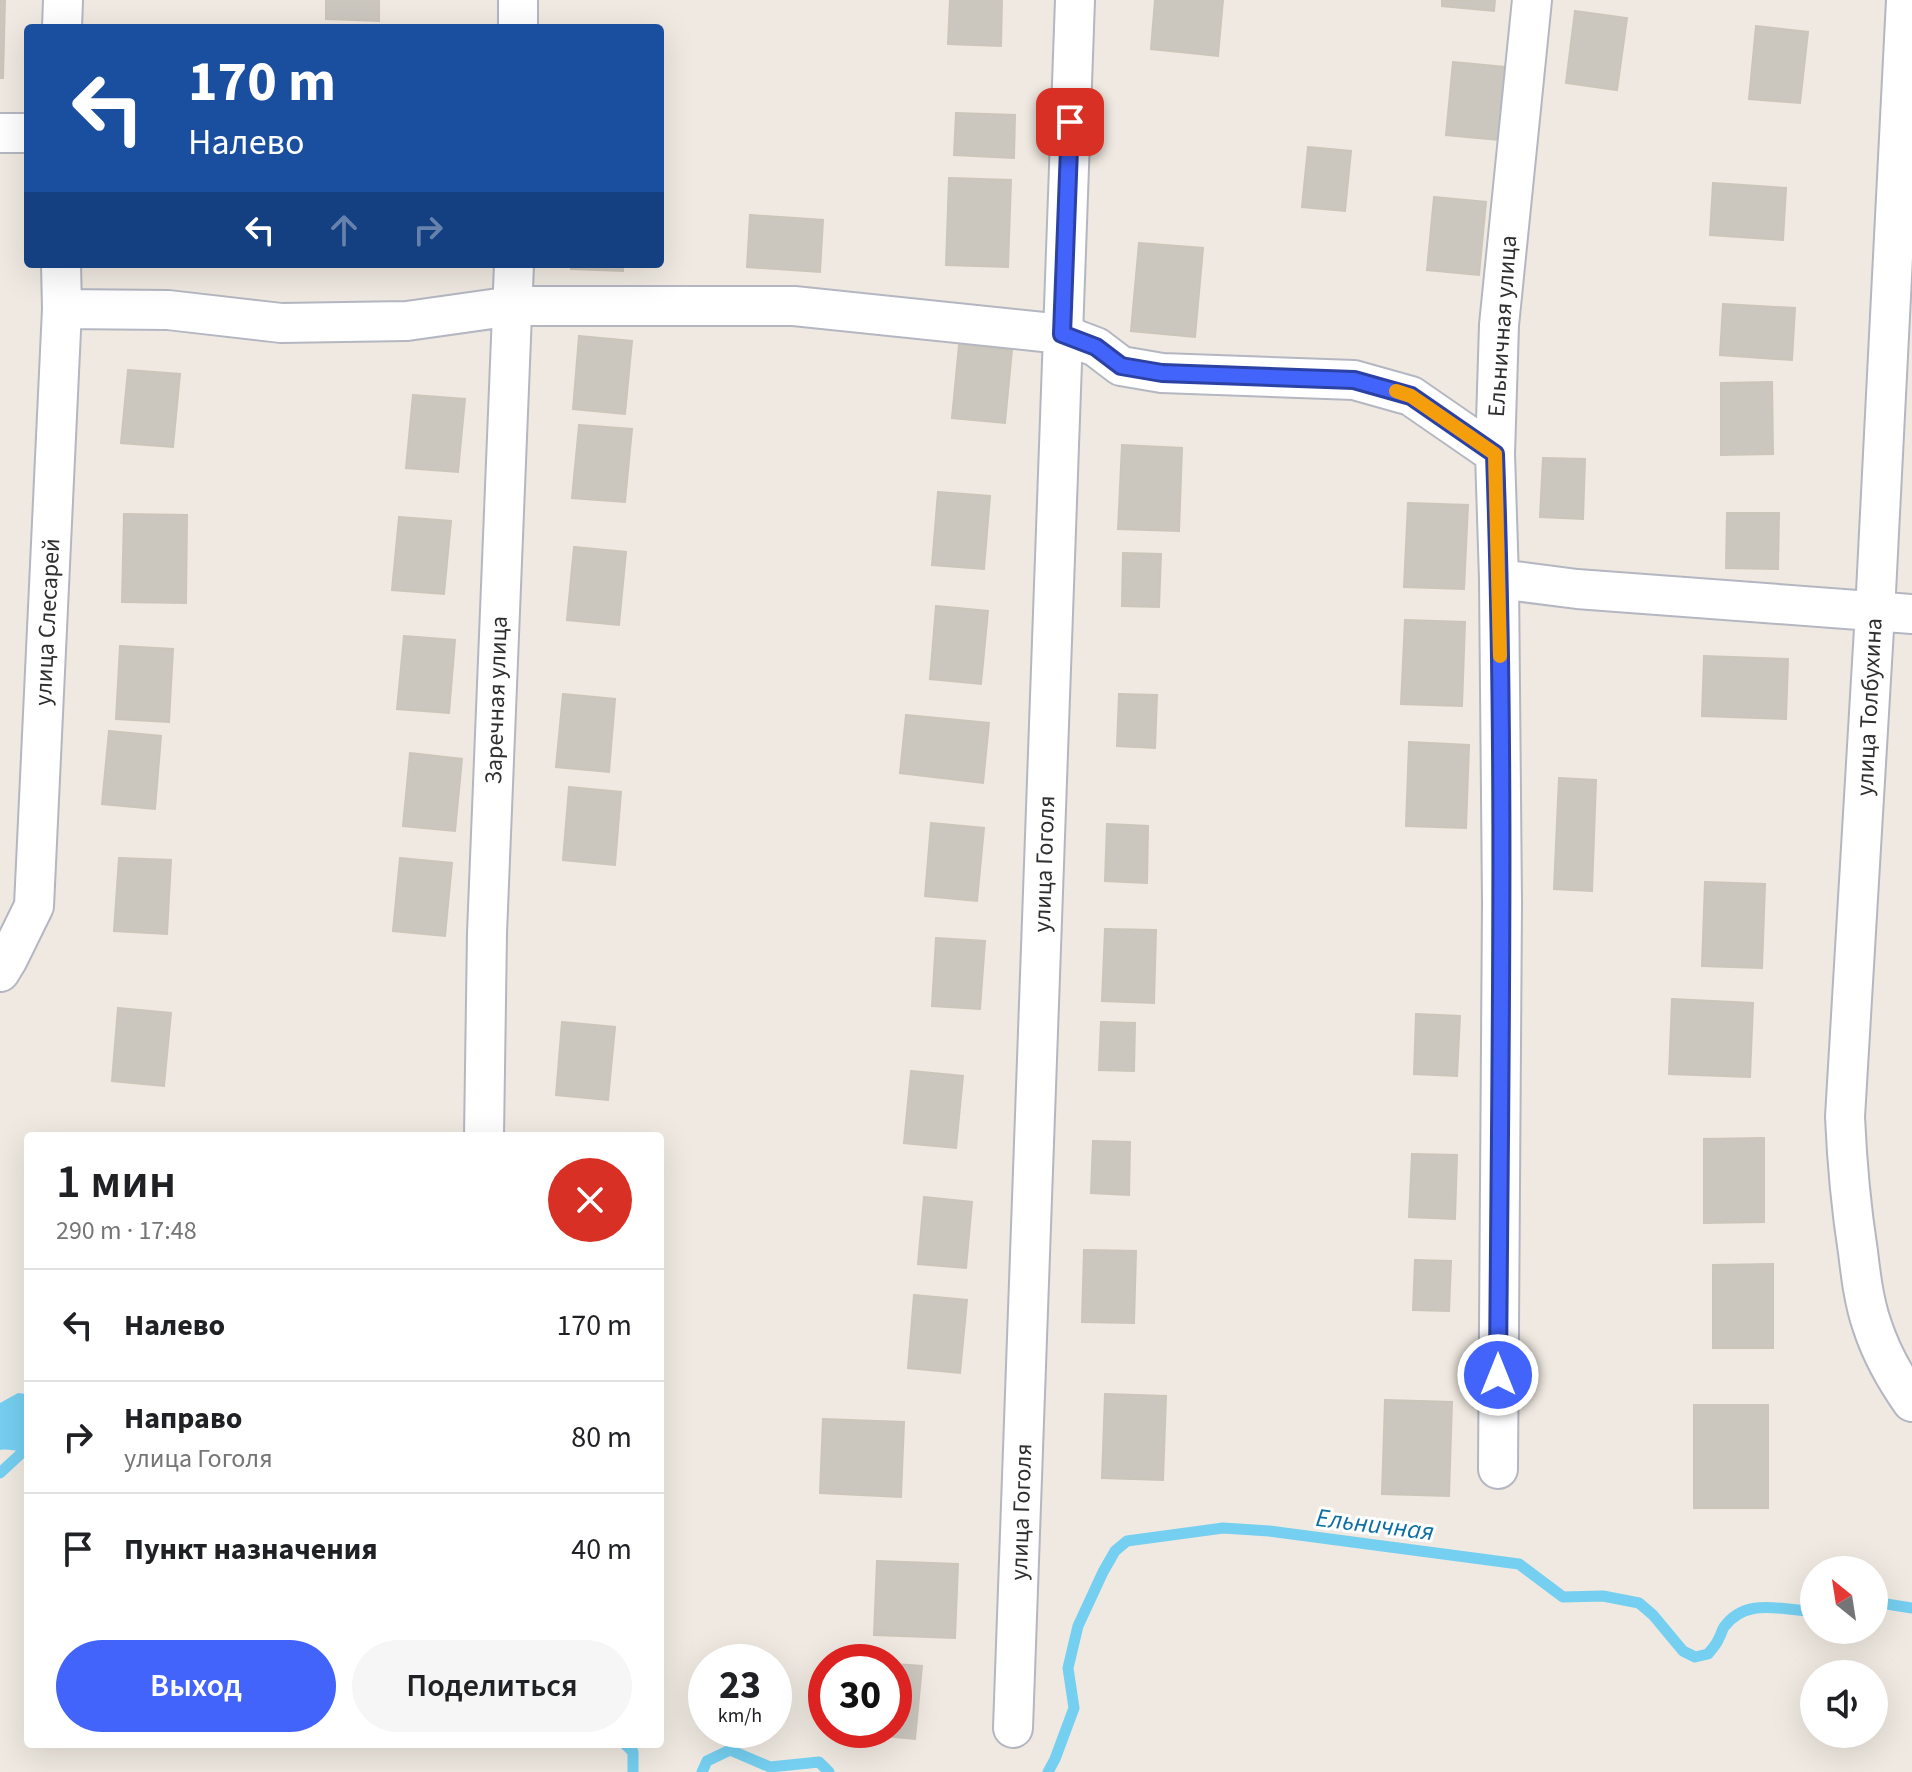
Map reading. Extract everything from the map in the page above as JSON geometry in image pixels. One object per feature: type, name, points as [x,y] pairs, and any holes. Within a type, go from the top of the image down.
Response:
[{"type":"street","points":[[62,24],[63,0]]},
{"type":"street","points":[[518,0],[518,24]]},
{"type":"street","name":"улица Гоголя","points":[[1013,1728],[1075,0]]},
{"type":"street","name":"Ельничная улица","points":[[1498,1469],[1502,903],[1495,454],[1499,325],[1532,0]]},
{"type":"street","name":"улица Толбухина","points":[[1906,0],[1875,612],[1845,1117],[1857,1246],[1871,1324],[1887,1362],[1912,1402]]},
{"type":"street","points":[[0,133],[24,133]]},
{"type":"street","name":"улица Слесарей","points":[[0,972],[34,906],[62,309],[61,268]]},
{"type":"street","name":"Заречная улица","points":[[484,1132],[487,933],[514,268]]},
{"type":"street","points":[[62,309],[168,310],[281,323],[407,321],[513,306],[794,306],[1062,334],[1096,347],[1121,366],[1162,373],[1354,380],[1411,396],[1495,454]]},
{"type":"street","points":[[1499,579],[1577,589],[1912,614]]},
{"type":"water","points":[[18,1393],[24,1394],[24,1451],[0,1450],[0,1403]]},
{"type":"building","points":[[0,0],[5,0],[3,78],[0,78]]},
{"type":"building","points":[[326,0],[379,0],[379,21],[326,19]]},
{"type":"building","points":[[950,0],[1002,0],[1001,46],[948,44]]},
{"type":"building","points":[[1155,0],[1223,0],[1218,56],[1151,49]]},
{"type":"building","points":[[1442,0],[1495,0],[1494,11],[1442,6]]},
{"type":"building","points":[[1575,11],[1627,18],[1617,90],[1566,83]]},
{"type":"building","points":[[1756,26],[1808,32],[1800,103],[1749,99]]},
{"type":"building","points":[[1453,62],[1505,67],[1499,140],[1446,135]]},
{"type":"building","points":[[956,113],[1015,115],[1014,158],[954,155]]},
{"type":"building","points":[[1308,147],[1351,151],[1345,211],[1302,207]]},
{"type":"building","points":[[949,178],[1011,180],[1008,267],[946,265]]},
{"type":"building","points":[[1713,183],[1786,188],[1783,240],[1710,235]]},
{"type":"building","points":[[1434,197],[1486,202],[1479,275],[1427,270]]},
{"type":"building","points":[[750,215],[823,220],[820,272],[747,267]]},
{"type":"building","points":[[1139,243],[1203,248],[1195,337],[1131,331]]},
{"type":"building","points":[[623,268],[623,271],[571,269]]},
{"type":"building","points":[[1723,304],[1795,308],[1792,360],[1720,355]]},
{"type":"building","points":[[579,336],[632,341],[625,414],[573,409]]},
{"type":"building","points":[[959,345],[1012,350],[1005,423],[952,418]]},
{"type":"building","points":[[128,370],[180,374],[173,447],[121,443]]},
{"type":"building","points":[[1772,382],[1773,454],[1721,455],[1721,383]]},
{"type":"building","points":[[413,395],[465,399],[458,472],[406,468]]},
{"type":"building","points":[[579,425],[632,429],[625,502],[572,498]]},
{"type":"building","points":[[1122,445],[1182,448],[1179,531],[1118,529]]},
{"type":"building","points":[[1543,458],[1585,459],[1583,519],[1540,517]]},
{"type":"building","points":[[938,492],[990,496],[984,569],[932,565]]},
{"type":"building","points":[[1408,503],[1468,505],[1464,589],[1404,587]]},
{"type":"building","points":[[1727,513],[1779,513],[1778,569],[1726,568]]},
{"type":"building","points":[[124,514],[187,515],[186,603],[122,602]]},
{"type":"building","points":[[399,517],[451,521],[444,594],[392,590]]},
{"type":"building","points":[[574,547],[626,552],[619,625],[567,620]]},
{"type":"building","points":[[1123,553],[1161,554],[1159,607],[1122,606]]},
{"type":"building","points":[[936,606],[988,611],[981,684],[930,679]]},
{"type":"building","points":[[1405,620],[1465,622],[1462,706],[1401,704]]},
{"type":"building","points":[[404,636],[455,640],[449,713],[397,709]]},
{"type":"building","points":[[120,646],[173,649],[169,722],[116,719]]},
{"type":"building","points":[[1704,656],[1788,659],[1786,719],[1702,716]]},
{"type":"building","points":[[563,694],[615,699],[609,772],[556,767]]},
{"type":"building","points":[[1119,694],[1157,695],[1155,748],[1117,746]]},
{"type":"building","points":[[906,715],[989,723],[983,783],[900,773]]},
{"type":"building","points":[[109,731],[161,736],[155,809],[102,804]]},
{"type":"building","points":[[1409,742],[1469,745],[1466,828],[1406,826]]},
{"type":"building","points":[[410,753],[462,759],[455,831],[403,826]]},
{"type":"building","points":[[1559,778],[1596,780],[1592,891],[1554,889]]},
{"type":"building","points":[[569,787],[621,792],[615,865],[563,860]]},
{"type":"building","points":[[931,823],[984,828],[977,901],[925,896]]},
{"type":"building","points":[[1107,824],[1148,826],[1147,883],[1105,881]]},
{"type":"building","points":[[119,858],[171,860],[167,934],[114,931]]},
{"type":"building","points":[[400,858],[452,863],[445,936],[393,931]]},
{"type":"building","points":[[1705,882],[1765,884],[1762,968],[1702,966]]},
{"type":"building","points":[[1105,929],[1156,930],[1154,1003],[1102,1001]]},
{"type":"building","points":[[936,938],[985,941],[980,1009],[932,1006]]},
{"type":"building","points":[[1672,999],[1753,1003],[1750,1077],[1669,1074]]},
{"type":"building","points":[[118,1008],[171,1013],[164,1086],[112,1081]]},
{"type":"building","points":[[1416,1014],[1460,1016],[1457,1076],[1414,1074]]},
{"type":"building","points":[[562,1022],[615,1027],[608,1100],[556,1095]]},
{"type":"building","points":[[1101,1022],[1135,1023],[1134,1071],[1099,1070]]},
{"type":"building","points":[[911,1071],[963,1076],[956,1148],[904,1143]]},
{"type":"building","points":[[1764,1138],[1764,1222],[1704,1223],[1704,1139]]},
{"type":"building","points":[[1093,1141],[1130,1142],[1129,1195],[1091,1193]]},
{"type":"building","points":[[1412,1154],[1457,1155],[1455,1219],[1409,1217]]},
{"type":"building","points":[[924,1197],[972,1202],[966,1268],[918,1264]]},
{"type":"building","points":[[1084,1250],[1136,1251],[1134,1323],[1082,1322]]},
{"type":"building","points":[[1415,1260],[1451,1261],[1449,1311],[1413,1310]]},
{"type":"building","points":[[1773,1264],[1773,1348],[1713,1348],[1713,1265]]},
{"type":"building","points":[[914,1295],[967,1300],[960,1373],[908,1368]]},
{"type":"building","points":[[1105,1394],[1166,1396],[1163,1480],[1102,1478]]},
{"type":"building","points":[[1385,1400],[1452,1402],[1449,1496],[1382,1494]]},
{"type":"building","points":[[1694,1405],[1768,1405],[1768,1508],[1694,1508]]},
{"type":"building","points":[[823,1419],[904,1422],[901,1497],[820,1493]]},
{"type":"building","points":[[877,1561],[958,1564],[955,1638],[874,1635]]},
{"type":"building","points":[[912,1665],[922,1666],[915,1739],[912,1739]]},
{"type":"waterway","name":"Ельничная","points":[[0,1473],[24,1451]]},
{"type":"waterway","name":"Ельничная","points":[[1048,1772],[1074,1708],[1068,1668],[1078,1626],[1115,1551],[1127,1541],[1223,1528],[1269,1531],[1519,1564],[1563,1597],[1603,1596],[1639,1603],[1683,1651],[1695,1657],[1708,1654],[1724,1627],[1743,1611],[1766,1607],[1800,1610]]},
{"type":"waterway","name":"Ельничная","points":[[1888,1604],[1912,1608]]},
{"type":"waterway","name":"Ельничная","points":[[629,1748],[633,1752],[633,1772]]},
{"type":"waterway","name":"Ельничная","points":[[702,1772],[707,1761],[730,1750],[770,1767],[819,1762],[829,1772]]},
{"type":"slow traffic","points":[[1396,391],[1411,396],[1495,454],[1500,656]]},
{"type":"route","points":[[1070,122],[1062,334],[1096,347],[1121,366],[1162,373],[1354,380],[1411,396],[1495,454],[1502,903],[1498,1375]]}]
